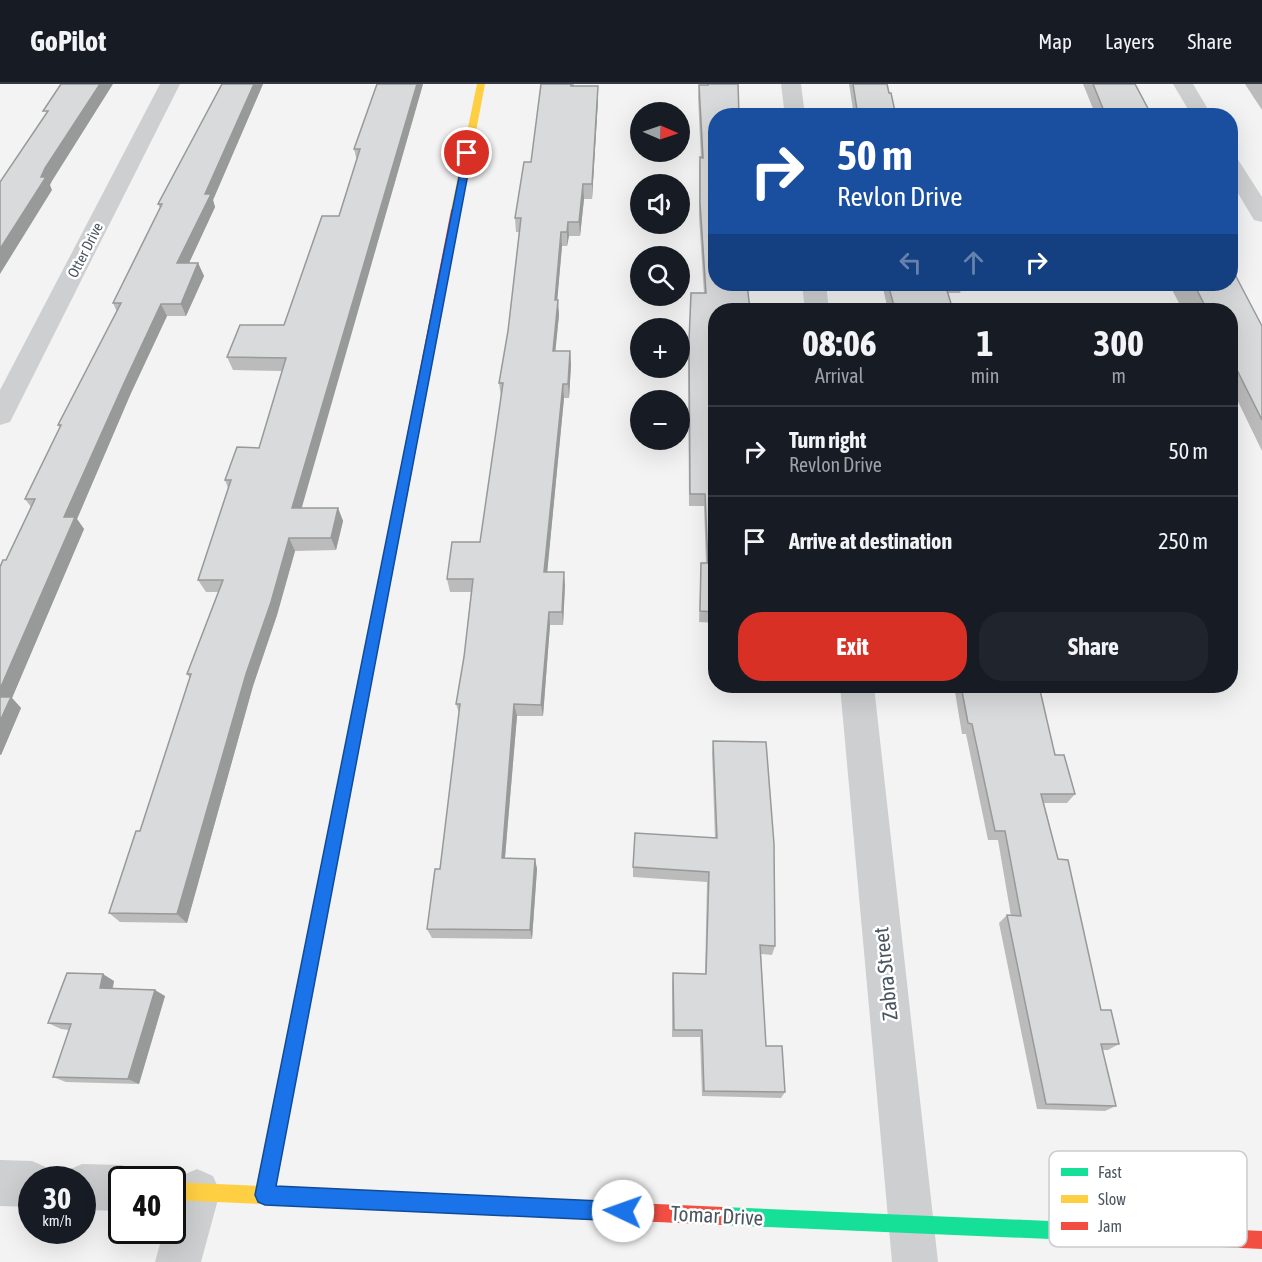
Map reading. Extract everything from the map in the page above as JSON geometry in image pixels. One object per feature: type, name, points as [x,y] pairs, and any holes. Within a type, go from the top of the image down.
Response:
[{"type":"street","name":"Otter Drive","points":[[0,416],[170,84]]},
{"type":"street","points":[[265,1195],[481,84]]},
{"type":"street","points":[[792,84],[794,108]]},
{"type":"street","points":[[1183,84],[1197,108]]},
{"type":"street","points":[[1238,175],[1262,215]]},
{"type":"street","name":"Zabra Street","points":[[858,693],[913,1243]]},
{"type":"street","points":[[0,1183],[18,1184]]},
{"type":"street","name":"Tomar Drive","points":[[186,1191],[913,1243],[1049,1242]]},
{"type":"street","name":"Tomar Drive","points":[[1247,1240],[1262,1240]]},
{"type":"street","points":[[178,1262],[180,1244]]},
{"type":"building","points":[[61,84],[100,84],[45,168],[41,177],[46,177],[0,249],[0,182],[48,111],[43,111]]},
{"type":"building","points":[[222,84],[254,84],[205,194],[211,194],[177,263],[198,263],[181,304],[161,304],[125,381],[64,517],[75,517],[0,689],[0,567],[3,560],[6,560],[35,499],[25,499],[61,425],[58,425],[121,303],[113,303],[162,204],[158,204]]},
{"type":"building","points":[[377,84],[417,84],[292,508],[338,508],[331,538],[289,538],[271,602],[246,674],[177,914],[109,913],[136,831],[140,831],[191,674],[187,674],[223,580],[198,580],[231,480],[225,480],[237,447],[259,448],[286,358],[227,357],[240,325],[284,325],[322,216],[339,216],[360,149],[354,149]]},
{"type":"building","points":[[541,84],[598,86],[592,184],[583,184],[579,222],[568,222],[567,232],[561,232],[555,300],[558,300],[553,351],[570,351],[568,384],[563,384],[544,572],[564,572],[562,612],[549,612],[541,705],[514,704],[502,858],[535,859],[530,930],[427,929],[435,869],[440,869],[460,704],[456,704],[473,579],[447,579],[452,542],[480,542],[503,383],[499,383],[508,331],[521,218],[515,218],[524,162],[531,162]]},
{"type":"building","points":[[738,84],[739,108],[708,108],[708,291],[748,291],[749,303],[708,303],[708,563],[705,494],[690,494],[691,293],[706,293],[700,203],[700,157],[703,158],[699,85]]},
{"type":"building","points":[[853,84],[887,84],[894,108],[857,108]]},
{"type":"building","points":[[1093,84],[1135,84],[1148,108],[1103,108]]},
{"type":"building","points":[[1238,280],[1262,326],[1262,420],[1238,372],[1238,303],[1204,303],[1198,291],[1238,291]]},
{"type":"building","points":[[890,291],[947,291],[951,303],[893,303]]},
{"type":"building","points":[[701,563],[708,563],[708,612],[700,611]]},
{"type":"building","points":[[962,693],[1041,693],[1055,755],[1064,755],[1075,794],[1041,794],[1058,859],[1068,860],[1101,1010],[1111,1010],[1119,1044],[1101,1044],[1116,1106],[1046,1104],[1007,915],[1021,916],[1005,831],[995,831],[972,724],[968,723]]},
{"type":"building","points":[[0,697],[11,697],[0,721]]},
{"type":"building","points":[[713,741],[766,742],[774,844],[775,946],[760,945],[766,1046],[782,1046],[785,1092],[704,1091],[702,1030],[674,1030],[673,973],[706,974],[709,872],[633,867],[635,833],[717,838]]},
{"type":"building","points":[[67,973],[103,974],[100,988],[155,990],[128,1079],[53,1077],[71,1024],[48,1023]]},
{"type":"traffic: fast","points":[[265,1195],[337,824]]},
{"type":"traffic: fast","points":[[723,1216],[1049,1230]]},
{"type":"traffic: slow","points":[[456,210],[481,84]]},
{"type":"traffic: slow","points":[[337,824],[401,497]]},
{"type":"traffic: slow","points":[[186,1192],[411,1202]]},
{"type":"traffic: jam","points":[[401,497],[456,210]]},
{"type":"traffic: jam","points":[[411,1202],[723,1216]]},
{"type":"traffic: jam","points":[[1247,1239],[1262,1240]]},
{"type":"route","points":[[467,153],[265,1195],[623,1211]]}]
